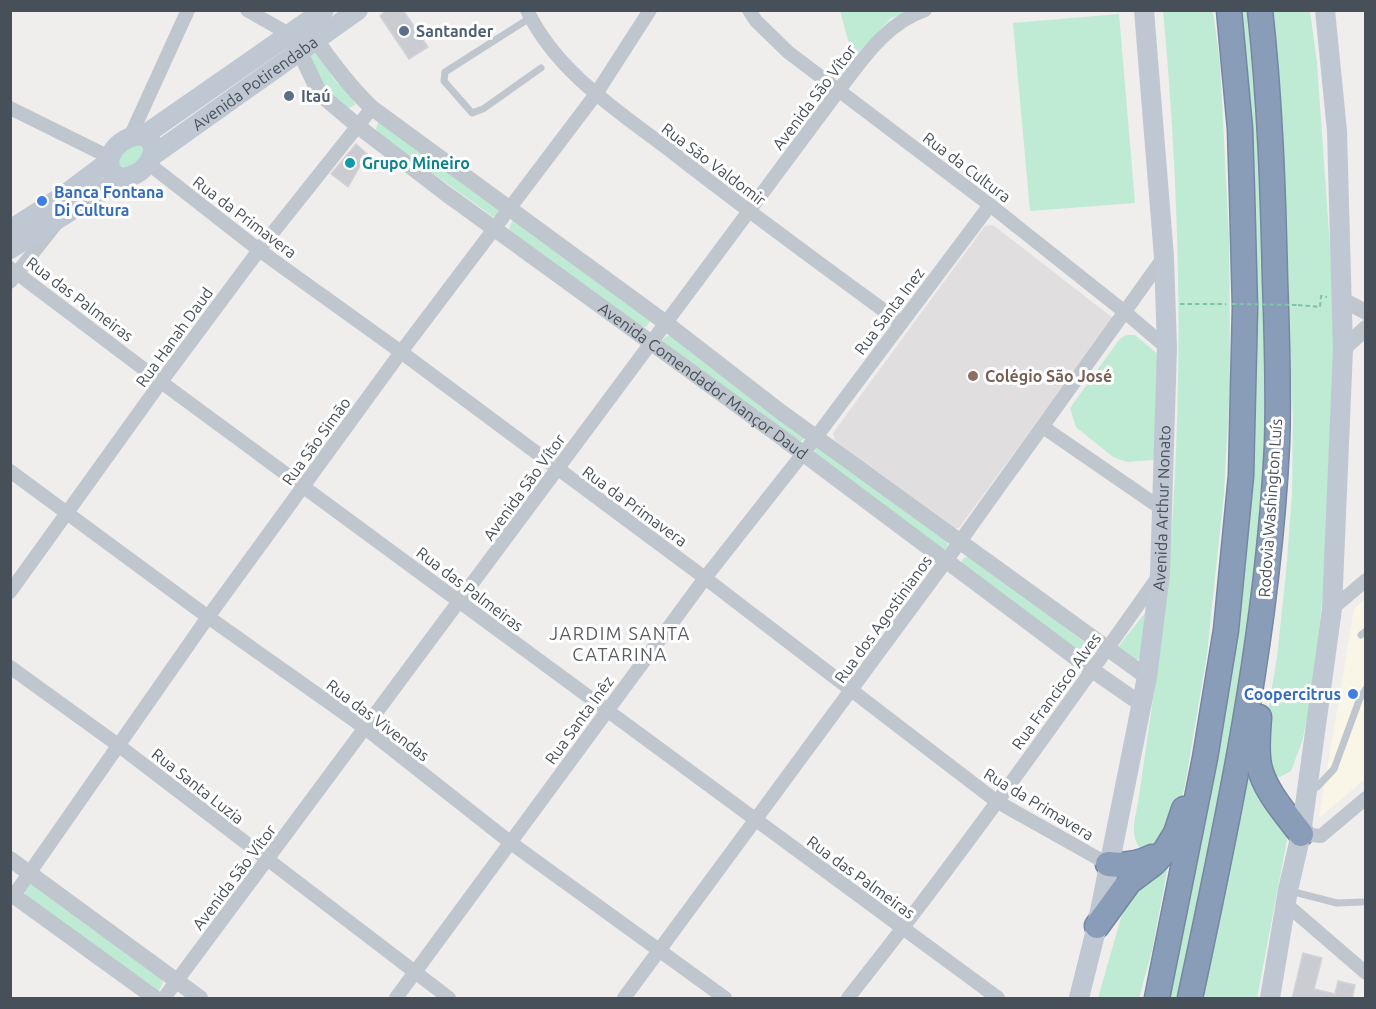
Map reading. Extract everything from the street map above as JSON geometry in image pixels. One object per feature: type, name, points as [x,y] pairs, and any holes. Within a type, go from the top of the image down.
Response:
[{"type":"highway","name":"Rodovia Washington Luís","points":[[1157,999],[1205,758],[1226,630],[1241,476],[1245,308],[1243,204],[1240,129],[1229,10]]},
{"type":"highway","name":"Rodovia Washington Luís","points":[[1190,999],[1251,695],[1277,446],[1278,346],[1269,111],[1260,10]]},
{"type":"highway","points":[[1261,615],[1257,748],[1259,766],[1265,781],[1301,834]]},
{"type":"highway","points":[[1096,926],[1129,882],[1153,864],[1165,851],[1180,824],[1192,775],[1205,758]]},
{"type":"highway","points":[[1108,864],[1120,866],[1140,862],[1165,851]]},
{"type":"main road","name":"Avenida Potirendaba","points":[[150,160],[302,37],[324,10]]},
{"type":"main road","name":"Avenida Potirendaba","points":[[137,136],[302,37],[358,10]]},
{"type":"main road","name":"Avenida Arthur Nonato","points":[[1079,999],[1147,677],[1160,574],[1167,348],[1166,304],[1144,10]]},
{"type":"main road","points":[[1270,999],[1287,897],[1301,834],[1332,609],[1343,350],[1337,131],[1325,10]]},
{"type":"main road","points":[[10,230],[63,196],[109,159],[119,144],[137,136],[152,144],[150,160],[130,178],[112,174],[109,159]]},
{"type":"main road","points":[[10,249],[123,178]]},
{"type":"street","points":[[137,136],[188,10]]},
{"type":"street","points":[[247,10],[302,37]]},
{"type":"street","name":"Rua São Simão","points":[[12,894],[208,617],[401,352],[596,94],[650,10]]},
{"type":"street","name":"Rua da Cultura","points":[[749,10],[756,21],[788,52],[990,205],[1167,348]]},
{"type":"street","name":"Avenida São Vítor","points":[[164,999],[839,90],[871,49],[900,22],[925,10]]},
{"type":"street","name":"Rua São Valdomir","points":[[528,14],[564,64],[596,94],[749,211],[901,322]]},
{"type":"street","name":"Avenida Comendador Mançor Daud","points":[[302,37],[372,108],[960,542],[1147,677]]},
{"type":"street","name":"Avenida Comendador Mançor Daud","points":[[302,37],[308,73],[317,88],[327,100],[359,127],[494,229],[803,453],[1092,670],[1141,704]]},
{"type":"street","points":[[10,108],[109,159]]},
{"type":"street","name":"Rua Hanah Daud","points":[[10,592],[259,250],[372,108]]},
{"type":"street","name":"Rua da Primavera","points":[[150,160],[259,250],[401,352],[705,578],[996,801],[1108,864]]},
{"type":"street","name":"Rua Santa Inez","points":[[816,436],[990,205]]},
{"type":"street","points":[[13,274],[61,217]]},
{"type":"street","name":"Rua dos Agostinianos","points":[[624,999],[1044,427],[1164,257]]},
{"type":"street","name":"Rua das Palmeiras","points":[[13,274],[998,999]]},
{"type":"street","points":[[1341,299],[1365,312]]},
{"type":"street","points":[[1343,350],[1365,328]]},
{"type":"street","points":[[1044,427],[1162,509]]},
{"type":"street","name":"Rua Santa Inêz","points":[[396,999],[705,578],[816,436]]},
{"type":"street","name":"Rua das Vivendas","points":[[10,471],[208,617],[365,728],[511,843],[725,999]]},
{"type":"street","name":"Rua Francisco Alves","points":[[848,999],[904,928],[1160,574]]},
{"type":"street","points":[[1332,609],[1365,579]]},
{"type":"street","name":"Rua Santa Luzia","points":[[10,667],[118,745],[449,999]]},
{"type":"street","points":[[1301,834],[1321,836],[1365,798]]},
{"type":"street","points":[[10,859],[200,999]]},
{"type":"street","points":[[12,894],[155,999]]},
{"type":"street","points":[[1287,897],[1365,973]]},
{"type":"lane","points":[[528,14],[445,72],[444,81],[472,113],[483,109],[542,68]]},
{"type":"lane","points":[[1307,790],[1317,787],[1334,769],[1365,690]]},
{"type":"lane","points":[[1287,897],[1337,903],[1362,902]]},
{"type":"path","points":[[1166,304],[1320,307],[1321,296],[1341,299]]},
{"type":"shaded area","name":"Colégio São José","points":[[993,225],[1113,318],[959,528],[948,529],[835,441],[833,433],[985,226]]},
{"type":"shaded area","name":"Coopercitrus","points":[[1365,599],[1365,779],[1319,818],[1354,609]]},
{"type":"green space","points":[[840,11],[910,11],[891,18],[853,58]]},
{"type":"green space","points":[[1163,11],[1213,11],[1220,63],[1229,237],[1230,384],[1224,493],[1207,654],[1185,785],[1179,809],[1155,845],[1144,853],[1136,842],[1134,824],[1155,687],[1164,609],[1177,432],[1177,251],[1172,131]]},
{"type":"green space","points":[[1236,11],[1253,11],[1270,353],[1257,597],[1183,998],[1165,998],[1232,661]]},
{"type":"green space","points":[[1269,11],[1310,11],[1317,63],[1335,318],[1329,532],[1313,691],[1302,742],[1291,771],[1280,777],[1268,774],[1265,729],[1277,657],[1286,573],[1292,494],[1293,417],[1283,194]]},
{"type":"green space","points":[[1119,14],[1135,203],[1030,211],[1013,23]]},
{"type":"green space","points":[[315,49],[334,79],[347,91],[355,105],[345,110],[322,83],[311,59],[310,50]]},
{"type":"green space","points":[[382,121],[502,208],[498,216],[493,217],[380,135],[376,129],[378,123]]},
{"type":"green space","points":[[127,144],[145,144],[145,160],[120,171],[116,156]]},
{"type":"green space","points":[[513,220],[650,321],[646,327],[640,326],[512,232],[509,228]]},
{"type":"green space","points":[[671,334],[804,434],[804,439],[800,442],[663,345],[663,339]]},
{"type":"green space","points":[[1126,335],[1135,335],[1160,356],[1159,454],[1153,460],[1127,462],[1113,457],[1076,427],[1070,408],[1119,340]]},
{"type":"green space","points":[[817,445],[945,540],[948,544],[947,548],[943,551],[814,453]]},
{"type":"green space","points":[[970,556],[1091,647],[1094,656],[1091,659],[961,567],[963,559]]},
{"type":"green space","points":[[1145,613],[1141,657],[1137,660],[1118,647]]},
{"type":"green space","points":[[1251,774],[1285,829],[1287,840],[1257,998],[1201,998],[1244,781]]},
{"type":"green space","points":[[1171,851],[1152,950],[1139,998],[1098,998],[1123,911],[1120,907]]},
{"type":"green space","points":[[28,884],[33,884],[160,978],[163,982],[160,989],[156,993],[25,894],[24,889]]},
{"type":"building","name":"Santander","points":[[387,10],[403,10],[428,47],[409,59],[380,16]]},
{"type":"building","name":"Grupo Mineiro","points":[[356,144],[367,154],[348,187],[331,174]]},
{"type":"building","points":[[1303,953],[1322,958],[1314,989],[1335,994],[1338,981],[1355,985],[1352,999],[1292,999]]},
{"type":"place","name":"Santander","points":[[404,31]]},
{"type":"place","name":"Itaú","points":[[289,96]]},
{"type":"place","name":"Grupo Mineiro","points":[[350,163]]},
{"type":"place","name":"Banca Fontana Di Cultura","points":[[42,201]]},
{"type":"place","name":"Colégio São José","points":[[973,376]]},
{"type":"place","name":"Coopercitrus","points":[[1353,694]]},
{"type":"district","name":"JARDIM SANTA CATARINA","points":[[620,643]]}]
